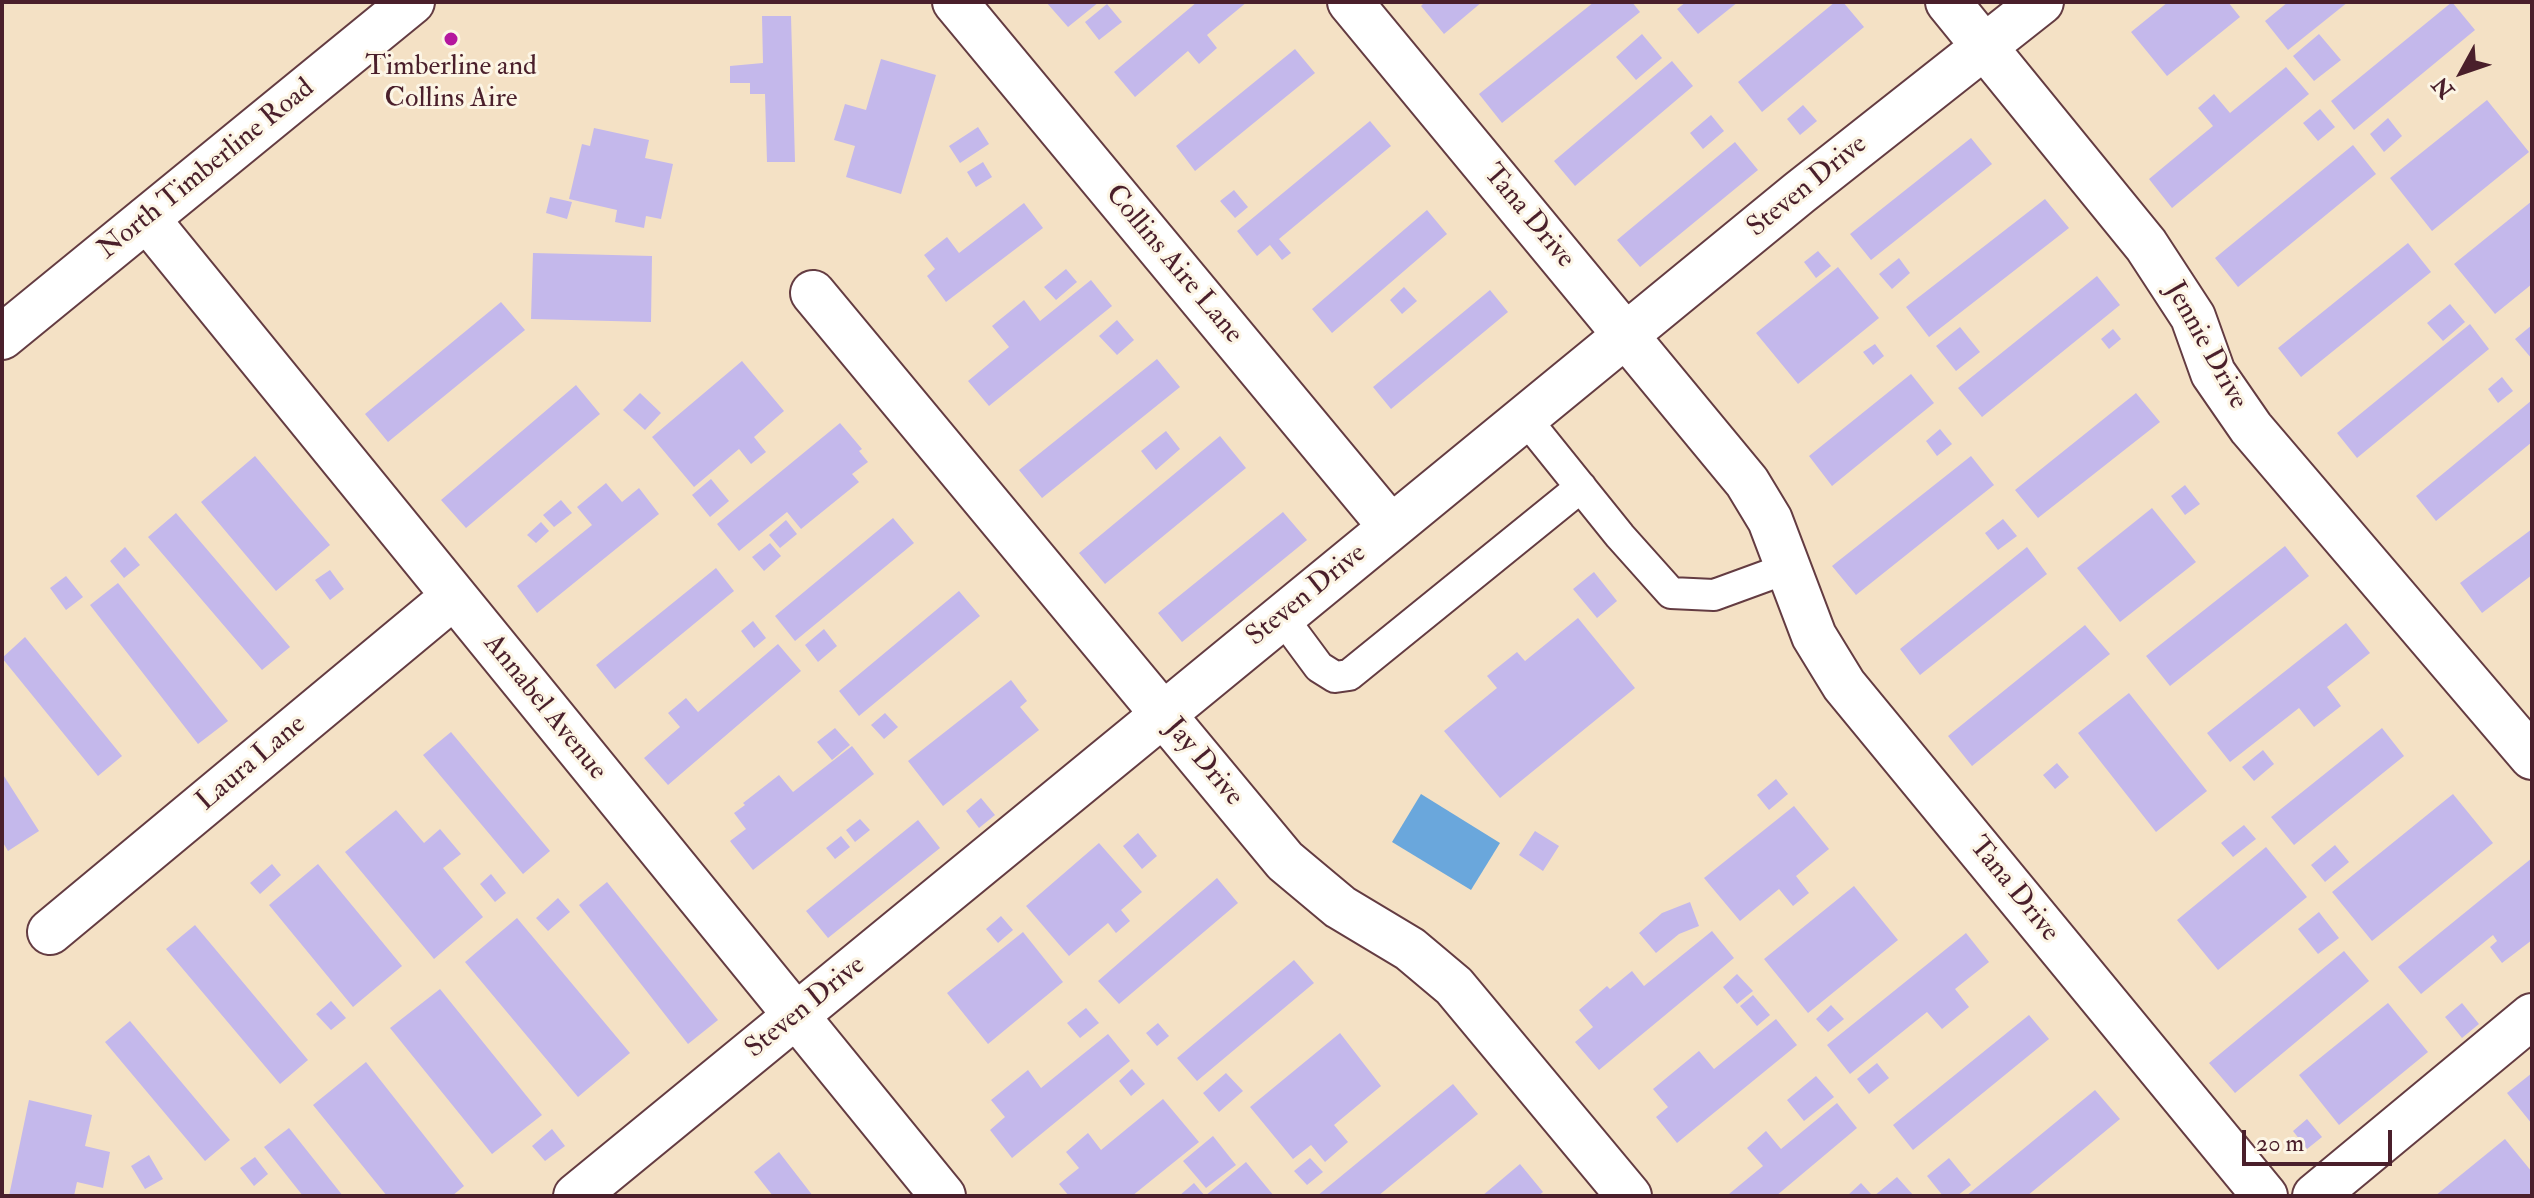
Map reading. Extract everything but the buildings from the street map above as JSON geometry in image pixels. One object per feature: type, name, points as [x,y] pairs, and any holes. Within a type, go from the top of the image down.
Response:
[{"type":"street","name":"North Timberline Road","points":[[2,337],[412,2]]},
{"type":"street","name":"Collins Aire Lane","points":[[955,2],[1391,527]]},
{"type":"street","name":"Tana Drive","points":[[1350,2],[1747,482],[1770,520],[1814,636],[1844,685],[2265,1196]]},
{"type":"street","name":"Jennie Drive","points":[[1948,2],[2146,245],[2193,317],[2213,373],[2251,428],[2532,757]]},
{"type":"street","name":"Steven Drive","points":[[576,1196],[1799,193],[2041,2]]},
{"type":"street","name":"Annabel Avenue","points":[[147,219],[943,1196]]},
{"type":"street","name":"Jay Drive","points":[[813,293],[1285,861],[1340,907],[1410,949],[1454,986],[1629,1196]]},
{"type":"street","name":"Laura Lane","points":[[50,932],[453,597]]},
{"type":"street","points":[[2315,1196],[2532,1016]]},
{"type":"lane","points":[[1525,418],[1671,593],[1714,595],[1788,568]]},
{"type":"lane","points":[[1282,617],[1319,667],[1335,677],[1349,675],[1581,487]]},
{"type":"water","points":[[1421,794],[1500,843],[1471,890],[1392,842]]},
{"type":"place","name":"Timberline and Collins Aire","points":[[451,39]]}]
